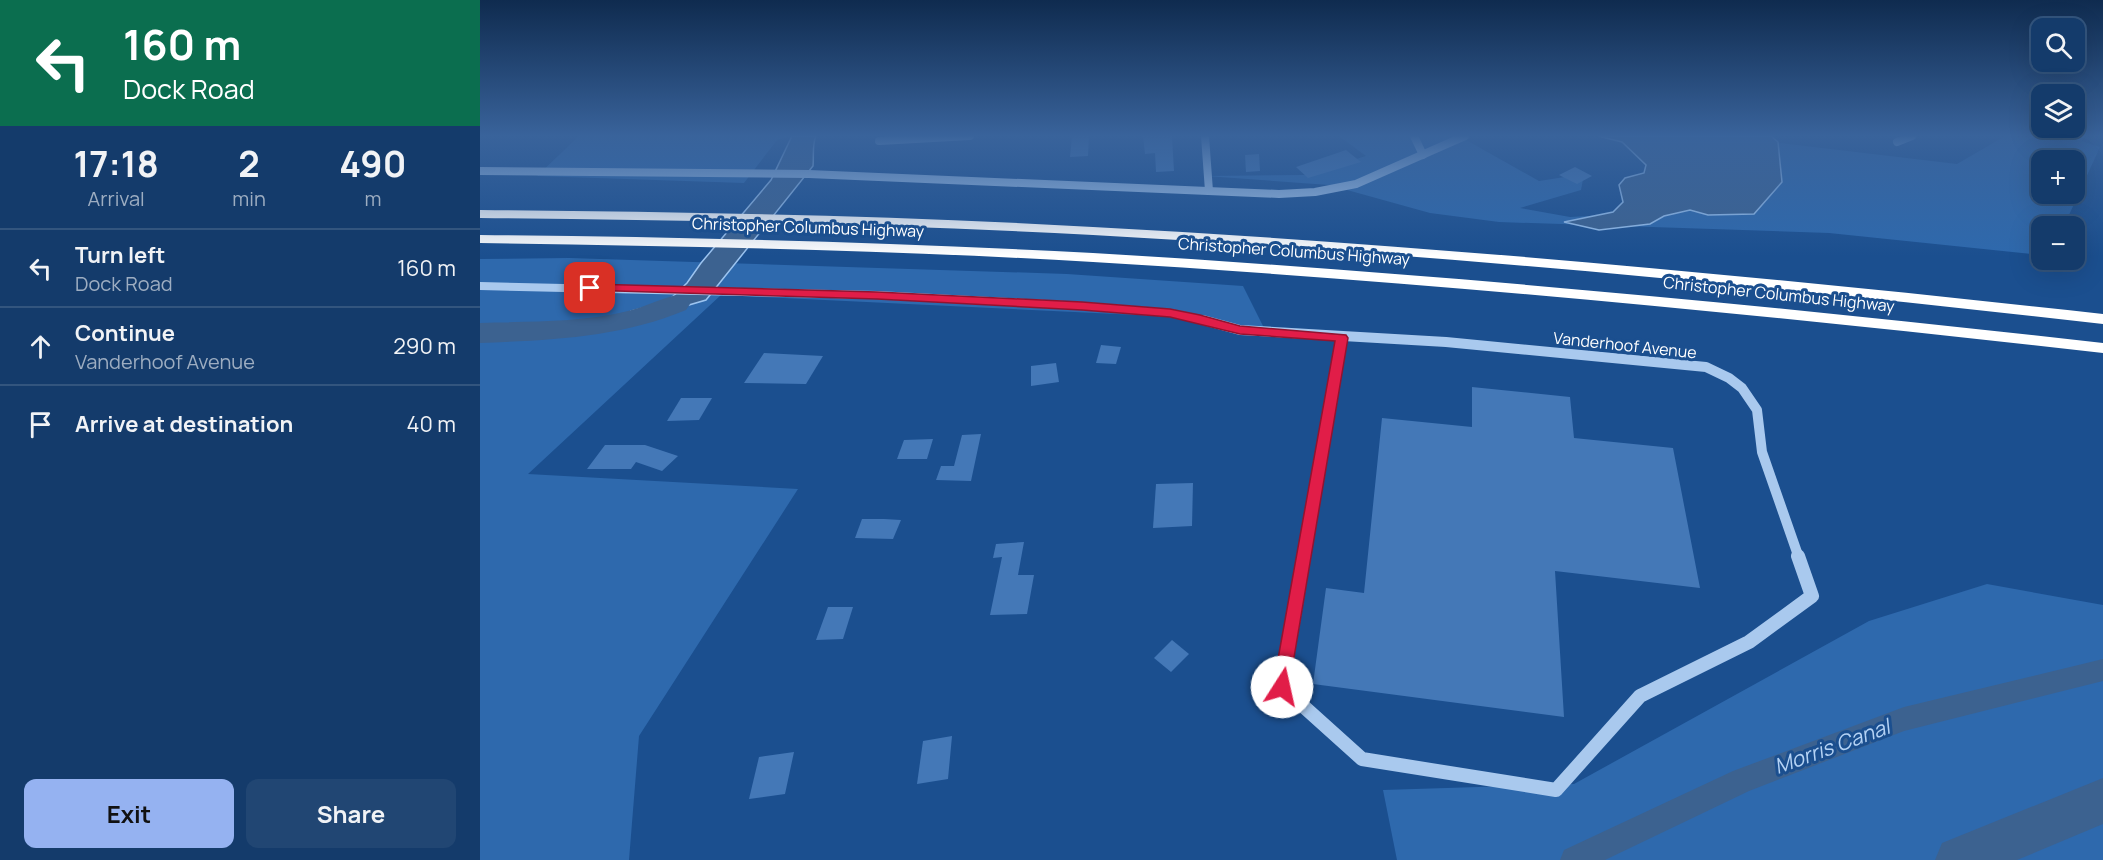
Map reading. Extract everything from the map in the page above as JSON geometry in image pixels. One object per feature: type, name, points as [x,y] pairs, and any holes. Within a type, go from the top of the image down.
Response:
[{"type":"highway","name":"Christopher Columbus Highway","points":[[480,214],[701,216],[1113,230],[1445,252],[1843,289],[2103,319]]},
{"type":"highway","name":"Christopher Columbus Highway","points":[[480,239],[968,249],[1316,270],[1632,296],[2103,348]]},
{"type":"street","points":[[859,176],[1279,194],[1339,188],[1375,176]]},
{"type":"street","points":[[1208,176],[1209,191]]},
{"type":"street","points":[[480,286],[877,295],[1082,306],[1170,313],[1240,330],[1342,338]]},
{"type":"street","name":"Vanderhoof Avenue","points":[[1342,338],[1446,342],[1706,368],[1729,378],[1752,399],[1757,410],[1762,452],[1812,596],[1768,630],[1716,659],[1640,696],[1556,790],[1362,759],[1282,687],[1342,338]]},
{"type":"shaded area","points":[[541,176],[749,176],[744,183]]},
{"type":"shaded area","points":[[773,176],[805,176],[706,300],[634,321],[631,311],[667,302],[687,283]]},
{"type":"shaded area","points":[[1208,176],[1530,176],[1539,181],[1584,176],[1581,190],[1520,208],[1570,217],[1625,214],[1691,176],[2031,176],[2031,204],[2074,204],[2069,216],[2031,216],[2031,254],[1829,233],[1499,222],[1430,213],[1329,185]]},
{"type":"shaded area","points":[[1781,176],[1782,182],[1754,214],[1708,215],[1690,210],[1664,216],[1650,224],[1599,230],[1564,222],[1613,212],[1623,202],[1619,185],[1625,178]]},
{"type":"shaded area","points":[[569,258],[1067,274],[1243,286],[1266,332],[1179,317],[721,295],[528,474],[798,489],[639,736],[629,860],[480,860],[480,259]]},
{"type":"shaded area","points":[[1987,584],[2103,605],[2103,860],[1397,860],[1383,790],[1574,784],[1869,621]]},
{"type":"building","points":[[1561,176],[1592,176],[1577,184]]},
{"type":"building","points":[[1101,345],[1121,347],[1116,364],[1096,363]]},
{"type":"building","points":[[764,353],[823,356],[806,384],[744,383]]},
{"type":"building","points":[[1056,363],[1059,382],[1031,386],[1031,366]]},
{"type":"building","points":[[1472,387],[1570,397],[1574,438],[1673,448],[1700,588],[1555,571],[1564,717],[1313,684],[1326,588],[1364,593],[1382,418],[1472,427]]},
{"type":"building","points":[[681,398],[712,398],[699,420],[667,421]]},
{"type":"building","points":[[981,434],[971,481],[936,480],[941,466],[954,466],[962,435]]},
{"type":"building","points":[[933,439],[927,459],[897,459],[904,440]]},
{"type":"building","points":[[605,445],[645,445],[678,456],[662,471],[636,462],[631,469],[587,469]]},
{"type":"building","points":[[1193,483],[1192,526],[1153,528],[1156,484]]},
{"type":"building","points":[[862,519],[901,520],[893,539],[855,538]]},
{"type":"building","points":[[1024,542],[1018,575],[1034,575],[1027,614],[990,615],[1002,557],[993,558],[996,544]]},
{"type":"building","points":[[828,607],[853,607],[843,639],[816,640]]},
{"type":"building","points":[[1172,640],[1189,654],[1171,672],[1154,658]]},
{"type":"building","points":[[952,736],[948,779],[917,784],[923,741]]},
{"type":"building","points":[[794,752],[785,794],[749,799],[759,757]]},
{"type":"waterway","points":[[480,333],[605,325],[653,313],[676,304]]},
{"type":"waterway","name":"Morris Canal","points":[[1574,860],[1742,780],[1904,719],[2103,670]]},
{"type":"waterway","points":[[1959,860],[2103,801]]},
{"type":"route","points":[[590,288],[877,295],[1082,306],[1170,313],[1240,330],[1342,338],[1282,687]]}]
